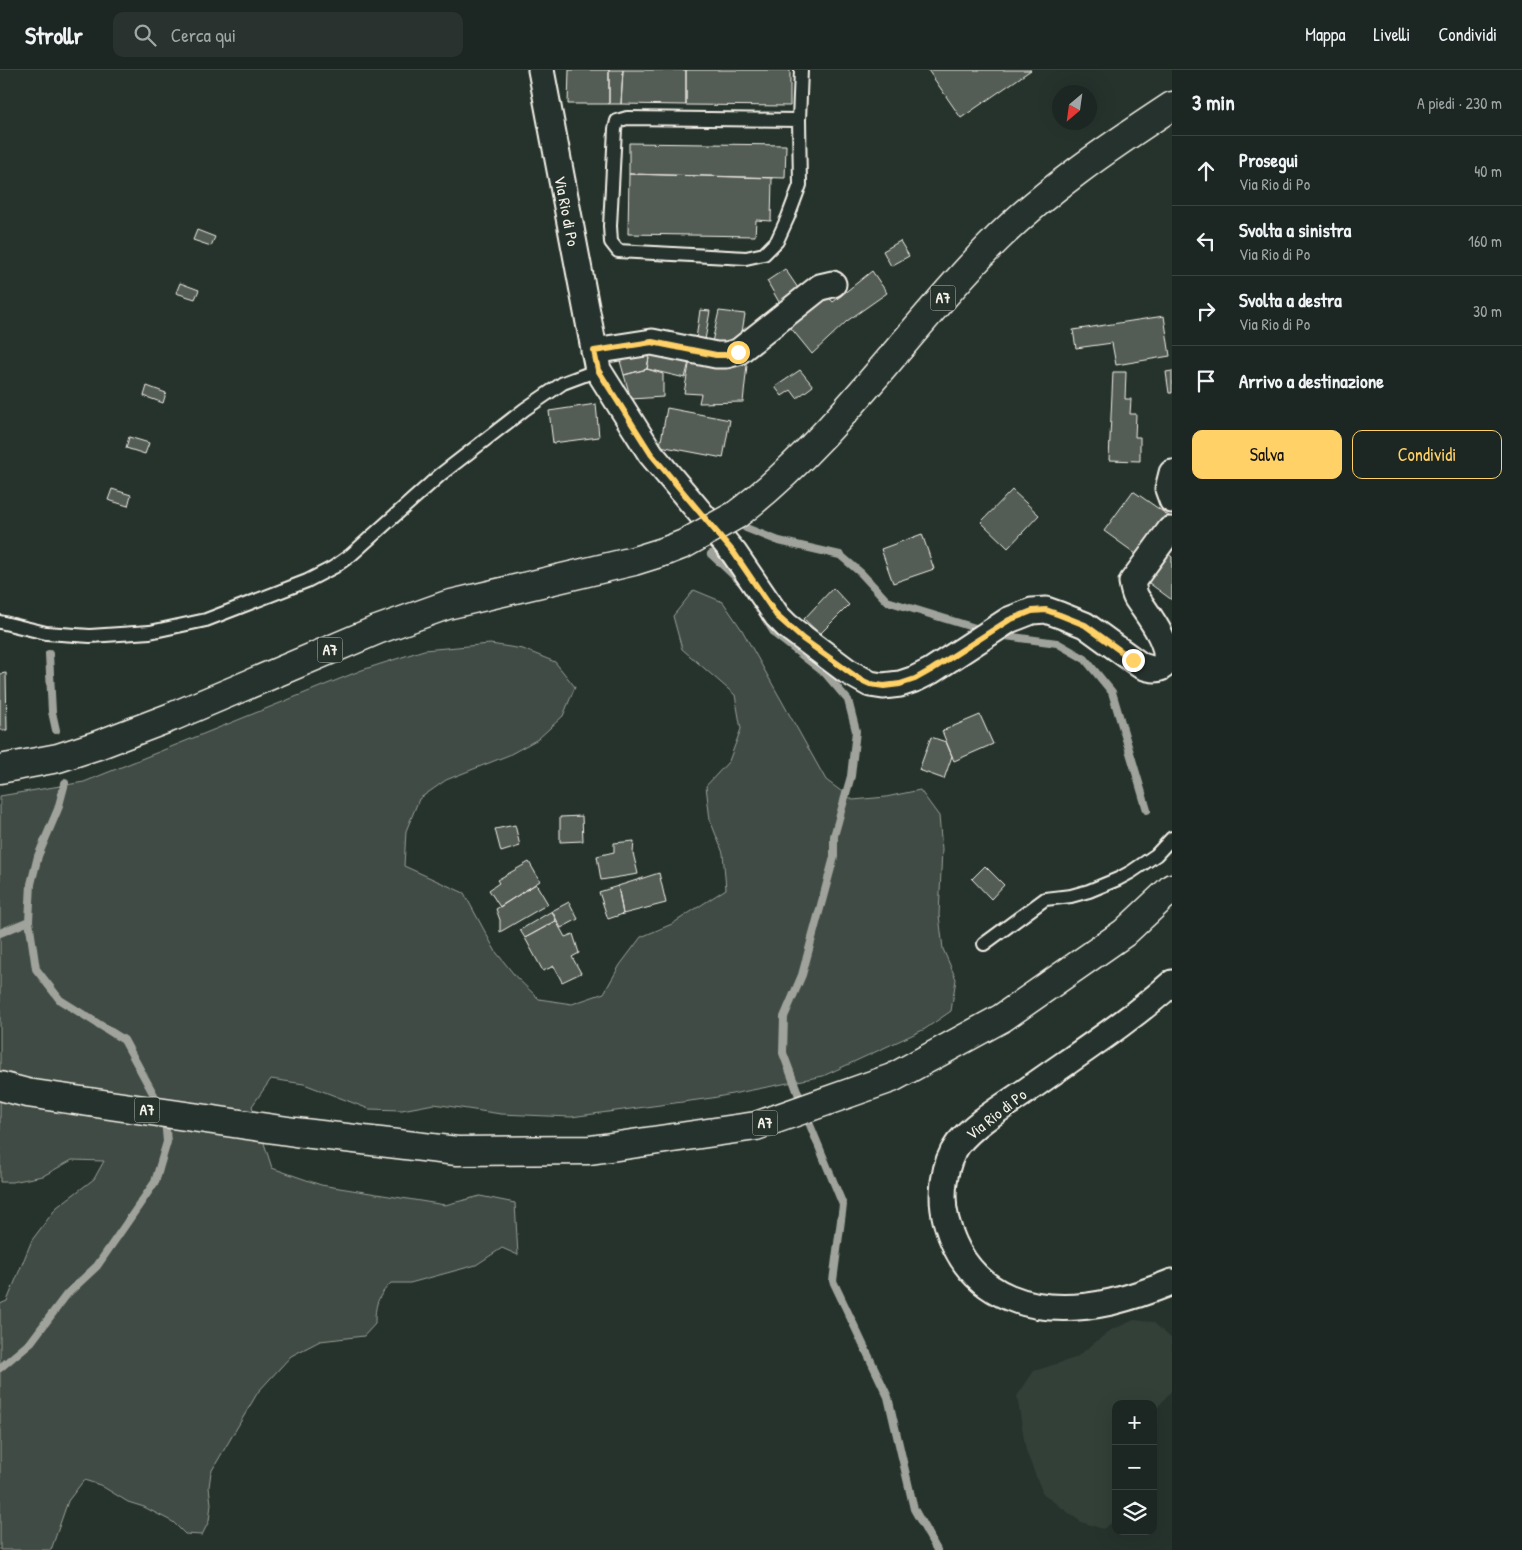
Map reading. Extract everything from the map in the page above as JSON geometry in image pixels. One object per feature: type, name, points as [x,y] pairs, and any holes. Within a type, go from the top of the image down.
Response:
[{"type":"highway","name":"A7","points":[[0,769],[58,758],[98,745],[174,716],[376,630],[431,610],[471,598],[634,561],[666,551],[684,544],[736,515],[763,494],[796,463],[859,395],[964,274],[1023,215],[1074,175],[1172,106]]},
{"type":"highway","name":"A7","points":[[0,1086],[27,1093],[295,1132],[457,1151],[590,1150],[756,1126],[892,1078],[1002,1018],[1124,933],[1172,888]]},
{"type":"street","name":"Via Rio di Po","points":[[541,70],[596,360],[651,454],[734,553],[777,616],[787,626],[840,666],[870,684],[884,686],[900,684],[915,679],[931,670],[1009,620],[1032,611],[1046,610],[1085,625],[1140,665],[1148,669],[1160,668],[1164,666],[1169,657],[1169,647],[1162,630],[1136,598],[1132,582],[1172,530]]},
{"type":"street","points":[[596,360],[652,342],[716,355],[738,352],[820,287],[833,284]]},
{"type":"street","points":[[1172,473],[1168,489],[1172,500]]},
{"type":"street","name":"Via Rio di Po","points":[[1172,983],[1090,1046],[977,1126],[958,1145],[952,1155],[944,1191],[949,1230],[959,1254],[974,1275],[1008,1298],[1052,1308],[1088,1306],[1137,1295],[1172,1282]]},
{"type":"lane","points":[[799,120],[627,118],[617,120],[610,216],[611,242],[618,251],[746,258],[764,254],[777,241],[800,185],[799,120],[801,70]]},
{"type":"lane","points":[[0,622],[46,633],[81,635],[150,632],[206,620],[307,581],[334,567],[351,555],[440,475],[525,408],[596,360]]},
{"type":"lane","points":[[984,944],[1045,899],[1080,893],[1124,876],[1156,855],[1172,838]]},
{"type":"shaded area","points":[[694,590],[723,602],[742,630],[826,780],[853,800],[886,797],[920,790],[939,816],[942,849],[939,915],[943,949],[956,979],[951,1011],[925,1029],[823,1076],[712,1098],[571,1117],[501,1114],[434,1104],[402,1110],[369,1109],[304,1084],[271,1079],[252,1106],[272,1168],[321,1185],[445,1205],[480,1196],[515,1203],[518,1255],[502,1248],[476,1265],[410,1283],[391,1283],[378,1302],[375,1324],[364,1336],[320,1341],[291,1356],[258,1392],[211,1472],[209,1521],[202,1535],[185,1534],[173,1522],[144,1507],[128,1502],[100,1485],[84,1480],[68,1501],[51,1550],[0,1550],[0,1304],[7,1301],[32,1240],[57,1207],[94,1179],[104,1161],[72,1160],[43,1176],[12,1182],[0,1182],[0,796],[84,782],[362,670],[424,650],[490,644],[523,649],[555,662],[575,687],[563,716],[538,739],[509,755],[446,780],[419,799],[406,831],[404,866],[464,893],[496,952],[516,977],[539,999],[572,1004],[604,993],[620,965],[641,937],[672,924],[726,889],[723,853],[710,820],[706,786],[729,761],[741,729],[735,695],[682,649],[673,616]]},
{"type":"shaded area","points":[[1134,1320],[1153,1322],[1172,1339],[1172,1390],[1157,1408],[1157,1400],[1112,1400],[1112,1523],[1103,1529],[1081,1522],[1043,1494],[1026,1451],[1017,1396],[1034,1371],[1075,1358],[1111,1330]]},
{"type":"building","points":[[569,70],[609,70],[609,104],[568,104]]},
{"type":"building","points":[[609,70],[623,70],[621,104],[609,104]]},
{"type":"building","points":[[623,70],[686,70],[686,105],[621,104]]},
{"type":"building","points":[[686,70],[790,70],[790,106],[686,105]]},
{"type":"building","points":[[928,70],[1031,70],[961,118]]},
{"type":"building","points":[[629,143],[786,145],[785,178],[629,174]]},
{"type":"building","points":[[629,174],[772,178],[771,221],[756,220],[755,236],[628,234]]},
{"type":"building","points":[[197,230],[215,237],[211,246],[193,240]]},
{"type":"building","points":[[900,241],[909,256],[891,266],[883,251]]},
{"type":"building","points":[[785,269],[798,288],[779,302],[767,281]]},
{"type":"building","points":[[872,271],[887,293],[847,321],[812,354],[786,322],[823,291],[833,302]]},
{"type":"building","points":[[180,283],[199,290],[195,299],[176,293]]},
{"type":"building","points":[[700,310],[710,311],[705,340],[696,339]]},
{"type":"building","points":[[719,311],[745,314],[740,344],[712,342]]},
{"type":"building","points":[[1164,316],[1170,356],[1116,365],[1112,343],[1076,348],[1073,330]]},
{"type":"building","points":[[651,346],[647,369],[624,375],[617,350]]},
{"type":"building","points":[[651,346],[691,354],[685,378],[647,369]]},
{"type":"building","points":[[691,354],[747,365],[743,402],[699,403],[701,394],[684,393]]},
{"type":"building","points":[[647,369],[663,374],[663,397],[631,399],[624,375]]},
{"type":"building","points":[[800,370],[813,386],[797,398],[791,390],[782,396],[775,387]]},
{"type":"building","points":[[1172,371],[1172,393],[1169,393],[1166,372]]},
{"type":"building","points":[[1113,372],[1126,372],[1125,399],[1131,399],[1130,414],[1136,414],[1135,437],[1140,437],[1140,461],[1109,460]]},
{"type":"building","points":[[147,386],[166,393],[163,403],[144,396]]},
{"type":"building","points":[[596,404],[599,437],[553,443],[549,411]]},
{"type":"building","points":[[667,408],[730,420],[723,458],[660,446]]},
{"type":"building","points":[[129,437],[149,443],[145,454],[126,448]]},
{"type":"building","points":[[112,489],[131,495],[128,506],[108,500]]},
{"type":"building","points":[[1012,490],[1039,515],[1008,548],[981,522]]},
{"type":"building","points":[[1133,491],[1172,518],[1143,559],[1104,531]]},
{"type":"building","points":[[922,534],[934,569],[893,583],[881,549]]},
{"type":"building","points":[[1166,552],[1172,557],[1172,600],[1145,580]]},
{"type":"building","points":[[833,588],[849,605],[820,634],[804,619]]},
{"type":"building","points":[[6,673],[7,730],[0,730],[0,674]]},
{"type":"building","points":[[980,715],[993,744],[954,761],[942,731]]},
{"type":"building","points":[[931,737],[946,742],[952,756],[944,779],[919,770]]},
{"type":"building","points":[[582,816],[583,841],[560,842],[560,817]]},
{"type":"building","points":[[515,825],[520,846],[501,852],[495,829]]},
{"type":"building","points":[[634,841],[633,853],[638,874],[601,880],[597,856],[614,852],[614,843]]},
{"type":"building","points":[[529,862],[540,881],[500,907],[489,890],[499,883],[497,880]]},
{"type":"building","points":[[985,866],[1004,885],[991,899],[972,879]]},
{"type":"building","points":[[659,873],[666,903],[623,914],[618,886]]},
{"type":"building","points":[[536,884],[548,904],[500,932],[500,920],[496,909]]},
{"type":"building","points":[[618,886],[623,914],[608,919],[599,892]]},
{"type":"building","points":[[569,902],[578,919],[561,928],[552,911]]},
{"type":"building","points":[[552,911],[556,921],[525,938],[520,930]]},
{"type":"building","points":[[556,921],[565,937],[573,934],[579,953],[572,957],[581,973],[562,982],[554,966],[543,971],[525,938]]},
{"type":"waterway","points":[[746,528],[779,541],[840,555],[861,573],[887,601],[982,630]]},
{"type":"waterway","points":[[711,554],[742,583]]},
{"type":"waterway","points":[[765,618],[775,634],[825,673],[848,700],[856,731],[851,776],[834,836],[834,857],[802,975],[784,1017],[783,1053],[843,1205],[833,1281],[888,1397],[914,1509],[937,1550]]},
{"type":"waterway","points":[[998,635],[1057,643],[1085,659],[1112,692],[1147,810]]},
{"type":"waterway","points":[[49,654],[52,712],[56,730]]},
{"type":"waterway","points":[[65,783],[58,809],[38,856],[31,884],[29,921],[36,969],[60,1000],[124,1040],[160,1106]]},
{"type":"waterway","points":[[0,933],[29,921]]},
{"type":"waterway","points":[[0,1368],[31,1342],[67,1294],[97,1266],[155,1182],[167,1142],[165,1119]]},
{"type":"route","points":[[738,352],[716,355],[659,342],[618,346],[594,351],[598,370],[625,416],[651,454],[734,553],[777,616],[803,639],[859,679],[870,684],[884,686],[900,684],[915,679],[1009,620],[1032,611],[1046,610],[1085,625],[1133,660]]}]
